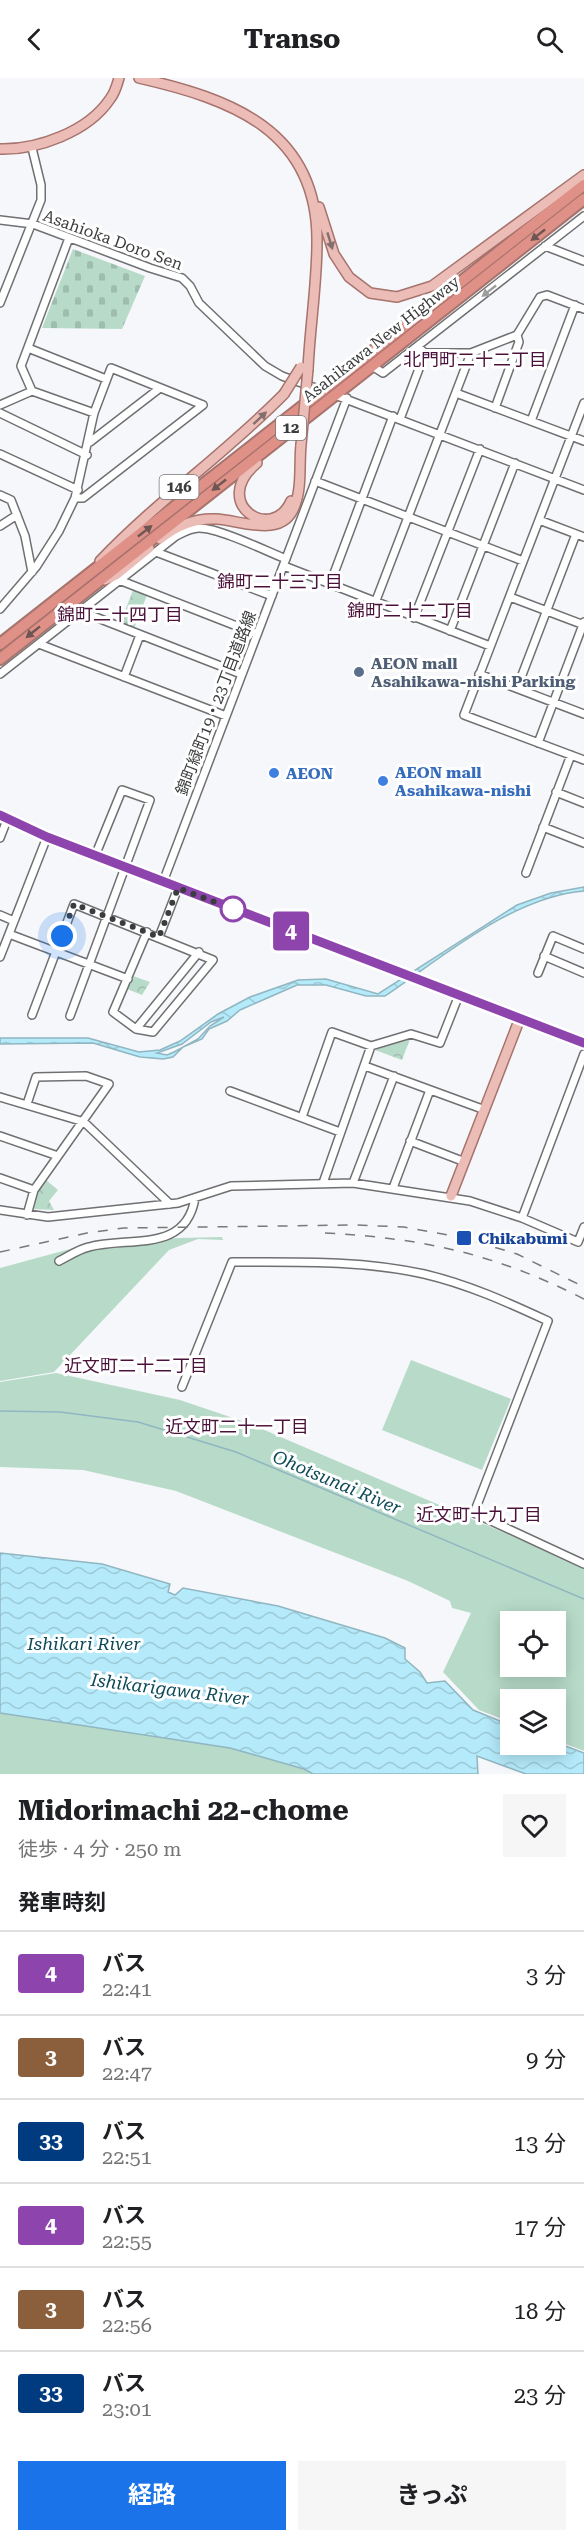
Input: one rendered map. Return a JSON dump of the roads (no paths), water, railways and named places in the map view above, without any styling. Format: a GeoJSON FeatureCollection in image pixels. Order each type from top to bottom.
{"type":"FeatureCollection","features":[{"type":"Feature","properties":{"kind":"highway","name":"Asahikawa New Highway"},"geometry":{"type":"LineString","coordinates":[[0,644],[329,393],[584,185]]}},
{"type":"Feature","properties":{"kind":"highway","name":"Asahikawa New Highway"},"geometry":{"type":"LineString","coordinates":[[0,659],[319,407],[329,393],[372,366],[584,199]]}},
{"type":"Feature","properties":{"kind":"main road"},"geometry":{"type":"LineString","coordinates":[[0,149],[32,147],[69,132],[102,109],[111,98],[119,78]]}},
{"type":"Feature","properties":{"kind":"main road","name":"146"},"geometry":{"type":"LineString","coordinates":[[139,78],[208,97],[252,116],[284,143],[309,186],[340,267],[357,285],[370,293],[397,297],[432,286],[584,175]]}},
{"type":"Feature","properties":{"kind":"main road","name":"146"},"geometry":{"type":"LineString","coordinates":[[92,586],[116,575],[165,535],[190,522],[215,519],[260,526],[282,521],[295,507],[305,368],[318,241],[316,212],[309,186]]}},
{"type":"Feature","properties":{"kind":"main road","name":"146"},"geometry":{"type":"LineString","coordinates":[[77,584],[132,527],[260,418],[305,368]]}},
{"type":"Feature","properties":{"kind":"main road","name":"146"},"geometry":{"type":"LineString","coordinates":[[298,478],[288,508],[280,515],[270,519],[254,518],[240,501],[238,491],[250,469],[319,407]]}},
{"type":"Feature","properties":{"kind":"main road"},"geometry":{"type":"LineString","coordinates":[[4,818],[95,856],[584,1043]]}},
{"type":"Feature","properties":{"kind":"main road"},"geometry":{"type":"LineString","coordinates":[[451,1196],[520,1018]]}},
{"type":"Feature","properties":{"kind":"street"},"geometry":{"type":"LineString","coordinates":[[0,220],[33,224],[41,200],[41,185],[32,147]]}},
{"type":"Feature","properties":{"kind":"street"},"geometry":{"type":"LineString","coordinates":[[372,366],[383,373],[584,216]]}},
{"type":"Feature","properties":{"kind":"street","name":"Asahioka Doro Sen"},"geometry":{"type":"LineString","coordinates":[[0,303],[33,224],[182,278],[190,286],[199,303],[265,366],[282,376],[329,393]]}},
{"type":"Feature","properties":{"kind":"street"},"geometry":{"type":"LineString","coordinates":[[32,391],[21,366],[69,238]]}},
{"type":"Feature","properties":{"kind":"street"},"geometry":{"type":"LineString","coordinates":[[545,246],[584,261]]}},
{"type":"Feature","properties":{"kind":"street"},"geometry":{"type":"LineString","coordinates":[[417,347],[425,353],[471,353],[517,335],[540,297],[547,295],[584,308]]}},
{"type":"Feature","properties":{"kind":"street"},"geometry":{"type":"LineString","coordinates":[[531,421],[575,305]]}},
{"type":"Feature","properties":{"kind":"street"},"geometry":{"type":"LineString","coordinates":[[495,408],[519,342],[517,335]]}},
{"type":"Feature","properties":{"kind":"street"},"geometry":{"type":"LineString","coordinates":[[28,348],[106,379]]}},
{"type":"Feature","properties":{"kind":"street"},"geometry":{"type":"LineString","coordinates":[[330,584],[362,499],[425,353]]}},
{"type":"Feature","properties":{"kind":"street"},"geometry":{"type":"LineString","coordinates":[[375,603],[471,353]]}},
{"type":"Feature","properties":{"kind":"street"},"geometry":{"type":"LineString","coordinates":[[0,609],[32,572],[59,531],[75,498],[90,442],[94,413],[111,368],[203,405],[83,498],[75,498]]}},
{"type":"Feature","properties":{"kind":"street"},"geometry":{"type":"LineString","coordinates":[[90,442],[160,388]]}},
{"type":"Feature","properties":{"kind":"street"},"geometry":{"type":"LineString","coordinates":[[0,405],[32,391],[94,413]]}},
{"type":"Feature","properties":{"kind":"street"},"geometry":{"type":"LineString","coordinates":[[329,393],[584,490]]}},
{"type":"Feature","properties":{"kind":"street"},"geometry":{"type":"LineString","coordinates":[[456,393],[584,441]]}},
{"type":"Feature","properties":{"kind":"street","name":"錦町緑町19・23丁目道路線"},"geometry":{"type":"LineString","coordinates":[[163,882],[346,398]]}},
{"type":"Feature","properties":{"kind":"street"},"geometry":{"type":"LineString","coordinates":[[584,403],[464,715],[584,760]]}},
{"type":"Feature","properties":{"kind":"street"},"geometry":{"type":"LineString","coordinates":[[0,413],[87,455]]}},
{"type":"Feature","properties":{"kind":"street"},"geometry":{"type":"LineString","coordinates":[[414,618],[480,449]]}},
{"type":"Feature","properties":{"kind":"street"},"geometry":{"type":"LineString","coordinates":[[0,454],[78,490]]}},
{"type":"Feature","properties":{"kind":"street"},"geometry":{"type":"LineString","coordinates":[[450,631],[515,463]]}},
{"type":"Feature","properties":{"kind":"street"},"geometry":{"type":"LineString","coordinates":[[315,481],[524,561]]}},
{"type":"Feature","properties":{"kind":"street"},"geometry":{"type":"LineString","coordinates":[[0,495],[11,500],[25,536],[32,572]]}},
{"type":"Feature","properties":{"kind":"street"},"geometry":{"type":"LineString","coordinates":[[0,526],[17,515]]}},
{"type":"Feature","properties":{"kind":"street"},"geometry":{"type":"LineString","coordinates":[[517,688],[546,610],[580,535],[539,520]]}},
{"type":"Feature","properties":{"kind":"street"},"geometry":{"type":"LineString","coordinates":[[0,674],[176,536],[200,528],[285,562],[375,603],[490,646]]}},
{"type":"Feature","properties":{"kind":"street"},"geometry":{"type":"LineString","coordinates":[[156,552],[272,596]]}},
{"type":"Feature","properties":{"kind":"street"},"geometry":{"type":"LineString","coordinates":[[119,580],[257,634]]}},
{"type":"Feature","properties":{"kind":"street"},"geometry":{"type":"LineString","coordinates":[[510,597],[584,624],[538,743]]}},
{"type":"Feature","properties":{"kind":"street"},"geometry":{"type":"LineString","coordinates":[[80,611],[241,674]]}},
{"type":"Feature","properties":{"kind":"street"},"geometry":{"type":"LineString","coordinates":[[124,677],[140,635]]}},
{"type":"Feature","properties":{"kind":"street"},"geometry":{"type":"LineString","coordinates":[[39,644],[226,716]]}},
{"type":"Feature","properties":{"kind":"street"},"geometry":{"type":"LineString","coordinates":[[479,674],[584,714]]}},
{"type":"Feature","properties":{"kind":"street"},"geometry":{"type":"LineString","coordinates":[[526,873],[571,755]]}},
{"type":"Feature","properties":{"kind":"street"},"geometry":{"type":"LineString","coordinates":[[70,1016],[150,800],[122,790],[95,856]]}},
{"type":"Feature","properties":{"kind":"street"},"geometry":{"type":"LineString","coordinates":[[556,792],[584,803]]}},
{"type":"Feature","properties":{"kind":"street"},"geometry":{"type":"LineString","coordinates":[[0,838],[4,818]]}},
{"type":"Feature","properties":{"kind":"street"},"geometry":{"type":"LineString","coordinates":[[543,827],[584,843]]}},
{"type":"Feature","properties":{"kind":"street"},"geometry":{"type":"LineString","coordinates":[[0,957],[47,837]]}},
{"type":"Feature","properties":{"kind":"street"},"geometry":{"type":"LineString","coordinates":[[159,937],[178,888]]}},
{"type":"Feature","properties":{"kind":"street"},"geometry":{"type":"LineString","coordinates":[[32,1015],[74,904],[147,932],[159,937],[199,952],[213,960],[153,1032],[136,1029],[113,1012],[147,932]]}},
{"type":"Feature","properties":{"kind":"street"},"geometry":{"type":"LineString","coordinates":[[0,915],[14,921]]}},
{"type":"Feature","properties":{"kind":"street"},"geometry":{"type":"LineString","coordinates":[[9,934],[128,979]]}},
{"type":"Feature","properties":{"kind":"street"},"geometry":{"type":"LineString","coordinates":[[538,973],[553,936],[584,949]]}},
{"type":"Feature","properties":{"kind":"street"},"geometry":{"type":"LineString","coordinates":[[136,1029],[199,952]]}},
{"type":"Feature","properties":{"kind":"street"},"geometry":{"type":"LineString","coordinates":[[544,956],[584,973]]}},
{"type":"Feature","properties":{"kind":"street"},"geometry":{"type":"LineString","coordinates":[[302,1117],[332,1032],[371,1046],[411,1034],[440,1043],[459,996]]}},
{"type":"Feature","properties":{"kind":"street"},"geometry":{"type":"LineString","coordinates":[[323,1183],[371,1046]]}},
{"type":"Feature","properties":{"kind":"street"},"geometry":{"type":"LineString","coordinates":[[522,1218],[584,1054]]}},
{"type":"Feature","properties":{"kind":"street"},"geometry":{"type":"LineString","coordinates":[[365,1066],[485,1110]]}},
{"type":"Feature","properties":{"kind":"street"},"geometry":{"type":"LineString","coordinates":[[27,1104],[36,1077],[86,1076],[109,1084],[34,1190],[27,1215]]}},
{"type":"Feature","properties":{"kind":"street"},"geometry":{"type":"LineString","coordinates":[[353,1183],[393,1076]]}},
{"type":"Feature","properties":{"kind":"street"},"geometry":{"type":"LineString","coordinates":[[393,1188],[430,1090]]}},
{"type":"Feature","properties":{"kind":"street"},"geometry":{"type":"LineString","coordinates":[[230,1091],[340,1132]]}},
{"type":"Feature","properties":{"kind":"street"},"geometry":{"type":"LineString","coordinates":[[0,1097],[84,1122],[170,1204]]}},
{"type":"Feature","properties":{"kind":"street"},"geometry":{"type":"LineString","coordinates":[[0,1136],[58,1156]]}},
{"type":"Feature","properties":{"kind":"street"},"geometry":{"type":"LineString","coordinates":[[410,1141],[465,1162]]}},
{"type":"Feature","properties":{"kind":"street"},"geometry":{"type":"LineString","coordinates":[[0,1178],[34,1190]]}},
{"type":"Feature","properties":{"kind":"street"},"geometry":{"type":"LineString","coordinates":[[0,1210],[48,1218],[170,1204],[231,1186],[353,1183],[451,1196],[522,1218],[578,1242],[584,1227]]}},
{"type":"Feature","properties":{"kind":"street"},"geometry":{"type":"LineString","coordinates":[[59,1261],[88,1247],[161,1239],[176,1233],[193,1211],[195,1198]]}},
{"type":"Feature","properties":{"kind":"street"},"geometry":{"type":"LineString","coordinates":[[182,1387],[232,1262],[337,1262],[376,1266],[424,1274],[498,1298],[548,1321],[474,1513],[584,1564]]}},
{"type":"Feature","properties":{"kind":"water"},"geometry":{"type":"Polygon","coordinates":[[[584,887],[584,891],[531,904],[479,931],[385,996],[366,996],[326,985],[297,985],[240,1010],[227,1021],[209,1029],[202,1039],[184,1047],[198,1039],[210,1026],[224,1017],[211,1022],[182,1044],[157,1053],[167,1055],[183,1047],[173,1057],[163,1059],[140,1057],[93,1043],[0,1044],[0,1038],[88,1038],[139,1052],[160,1050],[180,1041],[218,1014],[250,997],[298,980],[326,979],[378,994],[517,905],[551,893],[584,887]]]}},
{"type":"Feature","properties":{"kind":"water","name":"Ishikari River"},"geometry":{"type":"Polygon","coordinates":[[[0,1553],[102,1564],[170,1584],[168,1592],[175,1595],[183,1588],[278,1606],[385,1638],[405,1648],[405,1659],[420,1672],[427,1683],[445,1681],[473,1710],[500,1721],[500,1755],[566,1755],[566,1746],[584,1753],[584,1774],[526,1774],[477,1756],[478,1774],[313,1774],[304,1769],[230,1748],[0,1713],[0,1553]]]}},
{"type":"Feature","properties":{"kind":"waterway","name":"Ohotsunai River"},"geometry":{"type":"LineString","coordinates":[[0,1411],[60,1412],[138,1422],[236,1452],[584,1599]]}},
{"type":"Feature","properties":{"kind":"railway"},"geometry":{"type":"LineString","coordinates":[[0,1252],[87,1233],[124,1228],[355,1225],[404,1227],[464,1238],[517,1254],[584,1287]]}},
{"type":"Feature","properties":{"kind":"railway"},"geometry":{"type":"LineString","coordinates":[[325,1233],[394,1239],[458,1251],[520,1270],[584,1299]]}},
{"type":"Feature","properties":{"kind":"place","name":"AEON mall Asahikawa-nishi Parking"},"geometry":{"type":"Point","coordinates":[359,672]}},
{"type":"Feature","properties":{"kind":"place","name":"AEON"},"geometry":{"type":"Point","coordinates":[274,773]}},
{"type":"Feature","properties":{"kind":"place","name":"AEON mall Asahikawa-nishi"},"geometry":{"type":"Point","coordinates":[383,781]}},
{"type":"Feature","properties":{"kind":"place","name":"Chikabumi"},"geometry":{"type":"Point","coordinates":[464,1238]}},
{"type":"Feature","properties":{"kind":"district","name":"北門町二十二丁目"},"geometry":{"type":"Point","coordinates":[475,359]}},
{"type":"Feature","properties":{"kind":"district","name":"錦町二十三丁目"},"geometry":{"type":"Point","coordinates":[280,581]}},
{"type":"Feature","properties":{"kind":"district","name":"錦町二十二丁目"},"geometry":{"type":"Point","coordinates":[410,610]}},
{"type":"Feature","properties":{"kind":"district","name":"錦町二十四丁目"},"geometry":{"type":"Point","coordinates":[120,614]}},
{"type":"Feature","properties":{"kind":"district","name":"近文町二十二丁目"},"geometry":{"type":"Point","coordinates":[136,1365]}},
{"type":"Feature","properties":{"kind":"district","name":"近文町二十一丁目"},"geometry":{"type":"Point","coordinates":[237,1426]}},
{"type":"Feature","properties":{"kind":"district","name":"近文町十九丁目"},"geometry":{"type":"Point","coordinates":[479,1514]}},
{"type":"Feature","properties":{"kind":"water label","name":"Ishikarigawa River"},"geometry":{"type":"Point","coordinates":[170,1689]}}]}
